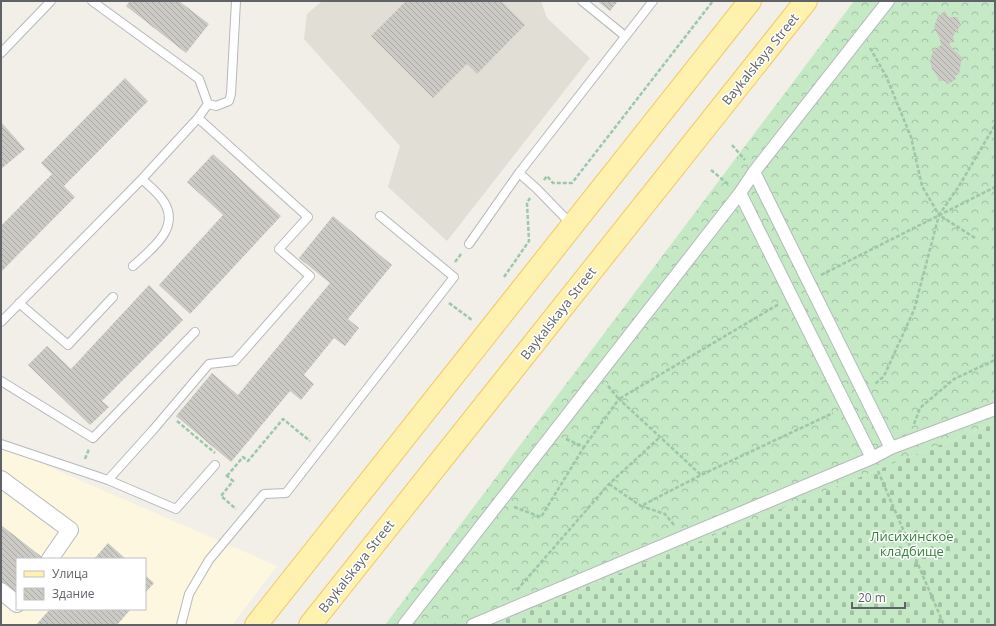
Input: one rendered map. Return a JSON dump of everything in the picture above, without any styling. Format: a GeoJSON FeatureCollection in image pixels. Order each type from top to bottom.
{"type":"FeatureCollection","features":[{"type":"Feature","properties":{"kind":"main road"},"geometry":{"type":"LineString","coordinates":[[256,625],[750,1]]}},
{"type":"Feature","properties":{"kind":"main road","name":"Baykalskaya Street"},"geometry":{"type":"LineString","coordinates":[[310,625],[806,1]]}},
{"type":"Feature","properties":{"kind":"street"},"geometry":{"type":"LineString","coordinates":[[404,625],[888,1]]}},
{"type":"Feature","properties":{"kind":"street"},"geometry":{"type":"LineString","coordinates":[[754,172],[891,448]]}},
{"type":"Feature","properties":{"kind":"street"},"geometry":{"type":"LineString","coordinates":[[740,193],[872,458]]}},
{"type":"Feature","properties":{"kind":"street"},"geometry":{"type":"LineString","coordinates":[[473,625],[872,458],[891,448],[995,410]]}},
{"type":"Feature","properties":{"kind":"street"},"geometry":{"type":"LineString","coordinates":[[1,479],[70,530],[51,558]]}},
{"type":"Feature","properties":{"kind":"street"},"geometry":{"type":"LineString","coordinates":[[1,591],[16,603]]}},
{"type":"Feature","properties":{"kind":"lane"},"geometry":{"type":"LineString","coordinates":[[1,53],[51,1]]}},
{"type":"Feature","properties":{"kind":"lane"},"geometry":{"type":"LineString","coordinates":[[92,1],[199,79],[208,104]]}},
{"type":"Feature","properties":{"kind":"lane"},"geometry":{"type":"LineString","coordinates":[[208,104],[216,106],[229,101],[232,94],[236,1]]}},
{"type":"Feature","properties":{"kind":"lane"},"geometry":{"type":"LineString","coordinates":[[582,1],[625,36]]}},
{"type":"Feature","properties":{"kind":"lane"},"geometry":{"type":"LineString","coordinates":[[469,244],[519,173],[653,1]]}},
{"type":"Feature","properties":{"kind":"lane"},"geometry":{"type":"LineString","coordinates":[[1,322],[142,179],[198,118],[208,104]]}},
{"type":"Feature","properties":{"kind":"lane"},"geometry":{"type":"LineString","coordinates":[[108,480],[168,413],[209,364],[235,361],[310,276],[279,249],[308,217],[198,118]]}},
{"type":"Feature","properties":{"kind":"lane"},"geometry":{"type":"LineString","coordinates":[[519,173],[537,189],[572,226]]}},
{"type":"Feature","properties":{"kind":"lane"},"geometry":{"type":"LineString","coordinates":[[133,266],[160,240],[166,231],[169,221],[168,211],[164,201],[142,179]]}},
{"type":"Feature","properties":{"kind":"lane"},"geometry":{"type":"LineString","coordinates":[[182,625],[189,594],[209,560],[264,494],[286,493],[454,277],[380,216]]}},
{"type":"Feature","properties":{"kind":"lane"},"geometry":{"type":"LineString","coordinates":[[19,303],[68,345],[114,297]]}},
{"type":"Feature","properties":{"kind":"lane"},"geometry":{"type":"LineString","coordinates":[[1,381],[93,438],[195,332]]}},
{"type":"Feature","properties":{"kind":"lane"},"geometry":{"type":"LineString","coordinates":[[1,444],[108,480],[176,509],[215,465]]}},
{"type":"Feature","properties":{"kind":"path"},"geometry":{"type":"LineString","coordinates":[[504,278],[529,241],[527,203],[537,189],[547,176],[553,183],[572,183],[713,1]]}},
{"type":"Feature","properties":{"kind":"path"},"geometry":{"type":"LineString","coordinates":[[862,34],[886,76],[911,137],[922,186],[939,215],[974,238]]}},
{"type":"Feature","properties":{"kind":"path"},"geometry":{"type":"LineString","coordinates":[[864,393],[884,376],[914,310],[939,215],[959,186],[995,125]]}},
{"type":"Feature","properties":{"kind":"path"},"geometry":{"type":"LineString","coordinates":[[732,145],[754,172]]}},
{"type":"Feature","properties":{"kind":"path"},"geometry":{"type":"LineString","coordinates":[[711,170],[740,193]]}},
{"type":"Feature","properties":{"kind":"path"},"geometry":{"type":"LineString","coordinates":[[808,282],[995,186]]}},
{"type":"Feature","properties":{"kind":"path"},"geometry":{"type":"LineString","coordinates":[[447,272],[469,244]]}},
{"type":"Feature","properties":{"kind":"path"},"geometry":{"type":"LineString","coordinates":[[439,296],[474,321]]}},
{"type":"Feature","properties":{"kind":"path"},"geometry":{"type":"LineString","coordinates":[[500,502],[541,517],[584,447],[619,399],[792,297]]}},
{"type":"Feature","properties":{"kind":"path"},"geometry":{"type":"LineString","coordinates":[[908,442],[920,408],[954,379],[995,360]]}},
{"type":"Feature","properties":{"kind":"path"},"geometry":{"type":"LineString","coordinates":[[598,376],[619,399],[701,475]]}},
{"type":"Feature","properties":{"kind":"path"},"geometry":{"type":"LineString","coordinates":[[642,506],[701,475],[846,407]]}},
{"type":"Feature","properties":{"kind":"path"},"geometry":{"type":"LineString","coordinates":[[168,413],[216,453]]}},
{"type":"Feature","properties":{"kind":"path"},"geometry":{"type":"LineString","coordinates":[[227,476],[243,457],[248,461],[283,419],[319,450]]}},
{"type":"Feature","properties":{"kind":"path"},"geometry":{"type":"LineString","coordinates":[[553,433],[584,447]]}},
{"type":"Feature","properties":{"kind":"path"},"geometry":{"type":"LineString","coordinates":[[515,592],[610,484],[660,437]]}},
{"type":"Feature","properties":{"kind":"path"},"geometry":{"type":"LineString","coordinates":[[81,471],[93,438]]}},
{"type":"Feature","properties":{"kind":"path"},"geometry":{"type":"LineString","coordinates":[[872,458],[944,625]]}},
{"type":"Feature","properties":{"kind":"path"},"geometry":{"type":"LineString","coordinates":[[228,463],[234,468]]}},
{"type":"Feature","properties":{"kind":"path"},"geometry":{"type":"LineString","coordinates":[[215,465],[233,481],[221,496],[245,517]]}},
{"type":"Feature","properties":{"kind":"path"},"geometry":{"type":"LineString","coordinates":[[610,484],[642,506],[665,514],[684,537]]}},
{"type":"Feature","properties":{"kind":"shaded area"},"geometry":{"type":"Polygon","coordinates":[[[322,1],[541,1],[547,18],[590,58],[447,241],[388,187],[400,146],[304,39],[307,14],[322,1]]]}},
{"type":"Feature","properties":{"kind":"shaded area"},"geometry":{"type":"Polygon","coordinates":[[[1,446],[277,566],[232,625],[1,625],[1,446]]]}},
{"type":"Feature","properties":{"kind":"green space"},"geometry":{"type":"Polygon","coordinates":[[[854,1],[995,1],[995,423],[491,625],[385,625],[854,1]]]}},
{"type":"Feature","properties":{"kind":"green space","name":"Лисихинское кладбище"},"geometry":{"type":"Polygon","coordinates":[[[995,423],[995,625],[491,625],[995,423]]]}},
{"type":"Feature","properties":{"kind":"building"},"geometry":{"type":"Polygon","coordinates":[[[130,1],[179,1],[209,24],[186,53],[126,6],[130,1]]]}},
{"type":"Feature","properties":{"kind":"building"},"geometry":{"type":"Polygon","coordinates":[[[406,1],[410,1],[412,3],[414,1],[501,1],[525,25],[477,74],[467,64],[433,98],[371,36],[406,1]]]}},
{"type":"Feature","properties":{"kind":"building"},"geometry":{"type":"Polygon","coordinates":[[[597,1],[618,1],[610,11],[597,1]]]}},
{"type":"Feature","properties":{"kind":"building"},"geometry":{"type":"Polygon","coordinates":[[[945,11],[948,17],[957,17],[961,25],[953,36],[954,42],[949,43],[952,48],[962,57],[959,74],[955,76],[956,79],[948,84],[945,81],[939,81],[932,69],[930,61],[933,51],[941,45],[940,39],[934,27],[938,16],[945,11]]]}},
{"type":"Feature","properties":{"kind":"building"},"geometry":{"type":"Polygon","coordinates":[[[125,78],[148,101],[64,186],[75,197],[1,272],[1,226],[52,174],[41,163],[125,78]]]}},
{"type":"Feature","properties":{"kind":"building"},"geometry":{"type":"Polygon","coordinates":[[[1,122],[25,149],[1,169],[1,122]]]}},
{"type":"Feature","properties":{"kind":"building"},"geometry":{"type":"Polygon","coordinates":[[[213,154],[281,216],[190,314],[159,285],[223,215],[187,182],[213,154]]]}},
{"type":"Feature","properties":{"kind":"building"},"geometry":{"type":"Polygon","coordinates":[[[333,216],[392,265],[348,319],[359,328],[345,346],[334,338],[304,375],[314,384],[301,400],[290,391],[231,462],[176,416],[212,373],[238,395],[330,283],[299,258],[333,216]]]}},
{"type":"Feature","properties":{"kind":"building"},"geometry":{"type":"Polygon","coordinates":[[[149,285],[183,320],[102,401],[109,407],[90,425],[28,365],[47,346],[71,369],[149,285]]]}},
{"type":"Feature","properties":{"kind":"building"},"geometry":{"type":"Polygon","coordinates":[[[1,525],[42,557],[16,558],[15,593],[1,582],[1,525]]]}},
{"type":"Feature","properties":{"kind":"building"},"geometry":{"type":"Polygon","coordinates":[[[108,543],[125,558],[95,558],[108,543]]]}},
{"type":"Feature","properties":{"kind":"building"},"geometry":{"type":"Polygon","coordinates":[[[146,576],[154,583],[146,592],[146,576]]]}},
{"type":"Feature","properties":{"kind":"building"},"geometry":{"type":"Polygon","coordinates":[[[49,610],[130,610],[117,625],[36,625],[49,610]]]}}]}
